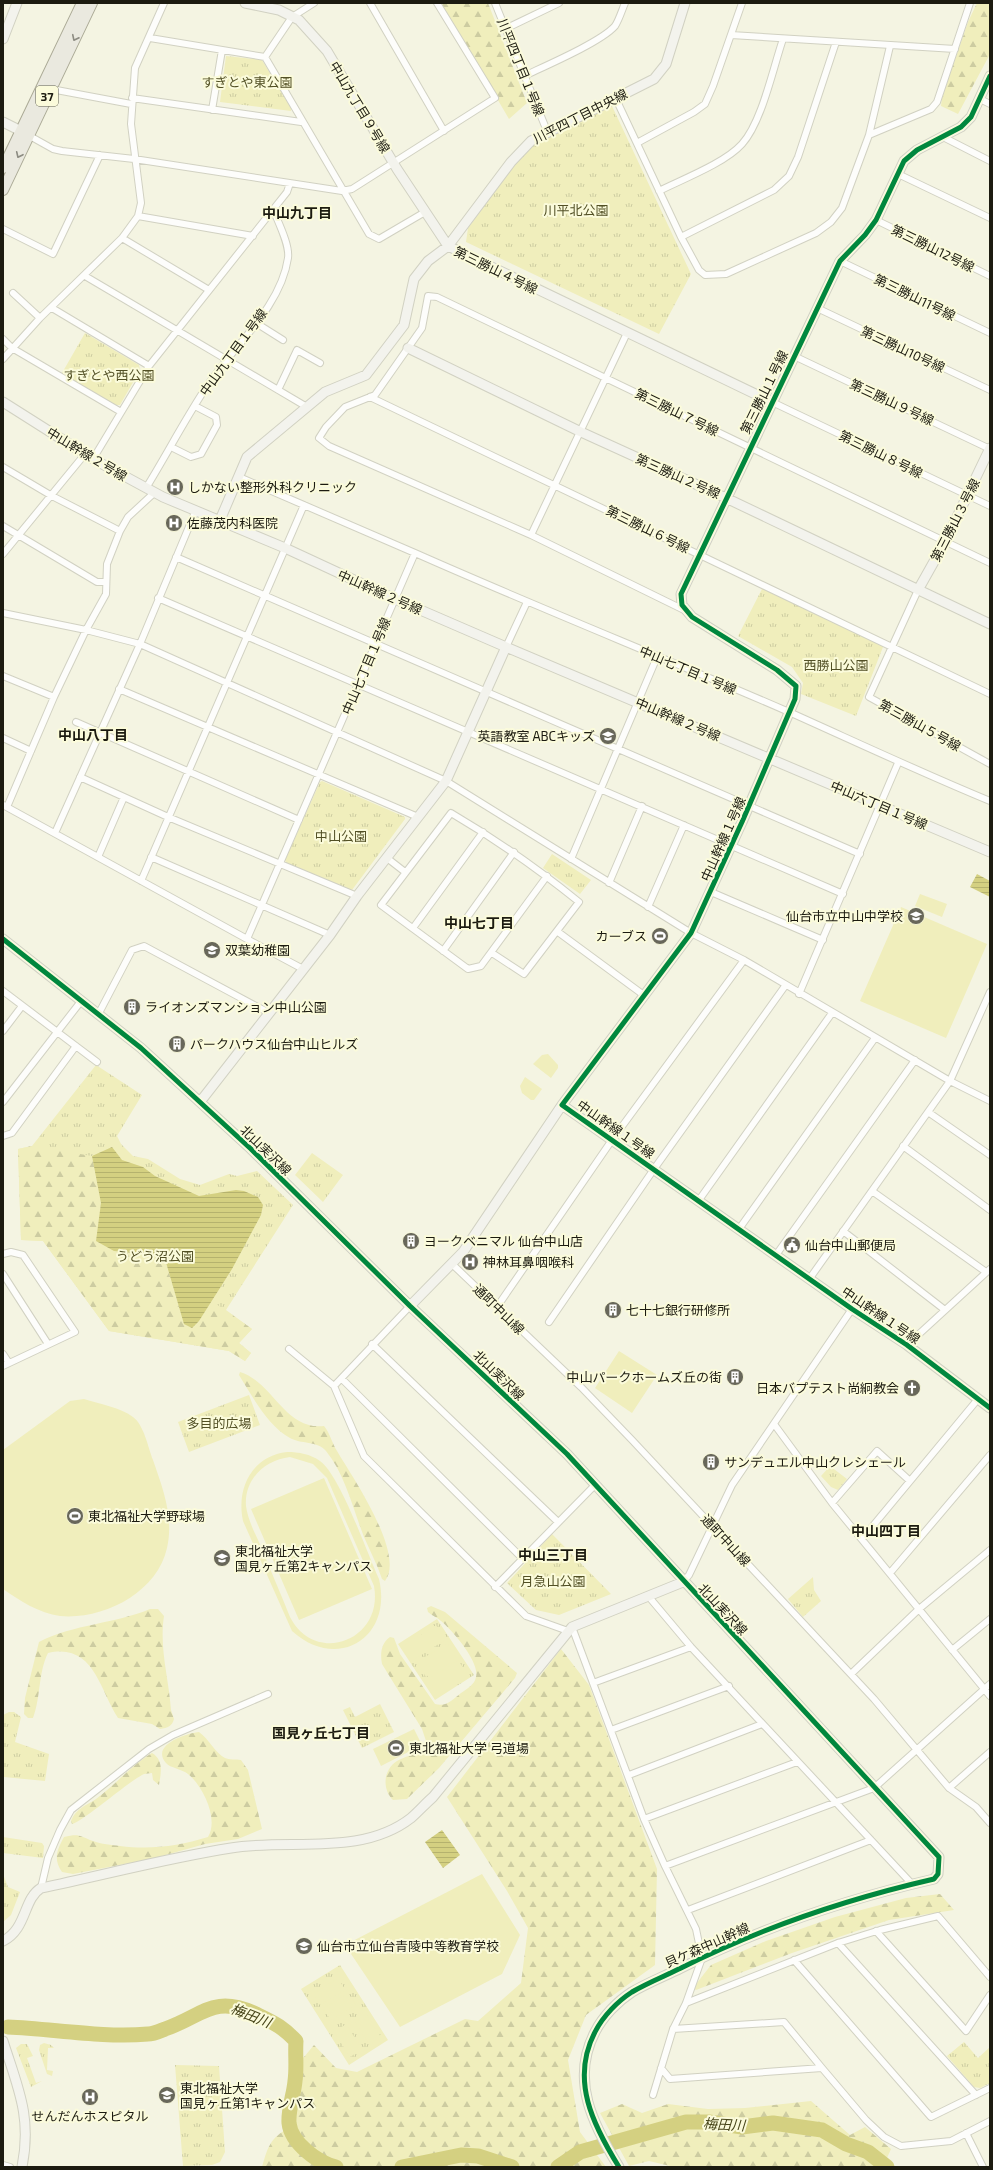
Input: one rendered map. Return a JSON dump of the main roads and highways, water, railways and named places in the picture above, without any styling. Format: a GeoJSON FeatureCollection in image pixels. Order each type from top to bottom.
{"type":"FeatureCollection","features":[{"type":"Feature","properties":{"kind":"main road","name":"37"},"geometry":{"type":"LineString","coordinates":[[3,190],[25,133],[82,3]]}},
{"type":"Feature","properties":{"kind":"main road","name":"37"},"geometry":{"type":"LineString","coordinates":[[3,168],[50,89],[92,3]]}},
{"type":"Feature","properties":{"kind":"waterway","name":"梅田川"},"geometry":{"type":"LineString","coordinates":[[8,2027],[96,2034],[131,2035],[157,2032],[178,2024],[199,2013],[218,2007],[229,2006],[241,2008],[256,2014],[282,2028],[296,2041],[296,2076],[289,2118],[291,2130],[295,2138],[306,2151],[321,2161],[336,2167]]}},
{"type":"Feature","properties":{"kind":"waterway","name":"梅田川"},"geometry":{"type":"LineString","coordinates":[[558,2167],[580,2152],[686,2122],[709,2122],[742,2127],[773,2123],[822,2130],[846,2144],[868,2152],[887,2167]]}},
{"type":"Feature","properties":{"kind":"waterway","name":"梅田川"},"geometry":{"type":"LineString","coordinates":[[402,2167],[461,2155],[478,2156],[512,2167]]}},
{"type":"Feature","properties":{"kind":"place","name":"しかない整形外科クリニック"},"geometry":{"type":"Point","coordinates":[175,487]}},
{"type":"Feature","properties":{"kind":"place","name":"佐藤茂内科医院"},"geometry":{"type":"Point","coordinates":[174,523]}},
{"type":"Feature","properties":{"kind":"place","name":"英語教室 ABCキッズ"},"geometry":{"type":"Point","coordinates":[608,736]}},
{"type":"Feature","properties":{"kind":"place","name":"仙台市立中山中学校"},"geometry":{"type":"Point","coordinates":[916,916]}},
{"type":"Feature","properties":{"kind":"place","name":"カーブス"},"geometry":{"type":"Point","coordinates":[660,936]}},
{"type":"Feature","properties":{"kind":"place","name":"双葉幼稚園"},"geometry":{"type":"Point","coordinates":[212,950]}},
{"type":"Feature","properties":{"kind":"place","name":"ライオンズマンション中山公園"},"geometry":{"type":"Point","coordinates":[132,1007]}},
{"type":"Feature","properties":{"kind":"place","name":"パークハウス仙台中山ヒルズ"},"geometry":{"type":"Point","coordinates":[177,1044]}},
{"type":"Feature","properties":{"kind":"place","name":"ヨークベニマル 仙台中山店"},"geometry":{"type":"Point","coordinates":[411,1241]}},
{"type":"Feature","properties":{"kind":"place","name":"仙台中山郵便局"},"geometry":{"type":"Point","coordinates":[792,1245]}},
{"type":"Feature","properties":{"kind":"place","name":"神林耳鼻咽喉科"},"geometry":{"type":"Point","coordinates":[470,1262]}},
{"type":"Feature","properties":{"kind":"place","name":"七十七銀行研修所"},"geometry":{"type":"Point","coordinates":[613,1310]}},
{"type":"Feature","properties":{"kind":"place","name":"中山パークホームズ丘の街"},"geometry":{"type":"Point","coordinates":[735,1377]}},
{"type":"Feature","properties":{"kind":"place","name":"日本バプテスト尚絅教会"},"geometry":{"type":"Point","coordinates":[912,1388]}},
{"type":"Feature","properties":{"kind":"place","name":"サンデュエル中山クレシェール"},"geometry":{"type":"Point","coordinates":[711,1462]}},
{"type":"Feature","properties":{"kind":"place","name":"東北福祉大学野球場"},"geometry":{"type":"Point","coordinates":[75,1516]}},
{"type":"Feature","properties":{"kind":"place","name":"東北福祉大学 国見ヶ丘第2キャンパス"},"geometry":{"type":"Point","coordinates":[222,1558]}},
{"type":"Feature","properties":{"kind":"place","name":"東北福祉大学 弓道場"},"geometry":{"type":"Point","coordinates":[396,1748]}},
{"type":"Feature","properties":{"kind":"place","name":"仙台市立仙台青陵中等教育学校"},"geometry":{"type":"Point","coordinates":[304,1946]}},
{"type":"Feature","properties":{"kind":"place","name":"東北福祉大学 国見ヶ丘第1キャンパス"},"geometry":{"type":"Point","coordinates":[167,2095]}},
{"type":"Feature","properties":{"kind":"place","name":"せんだんホスピタル"},"geometry":{"type":"Point","coordinates":[90,2097]}},
{"type":"Feature","properties":{"kind":"district","name":"中山九丁目"},"geometry":{"type":"Point","coordinates":[297,212]}},
{"type":"Feature","properties":{"kind":"district","name":"中山八丁目"},"geometry":{"type":"Point","coordinates":[93,734]}},
{"type":"Feature","properties":{"kind":"district","name":"中山七丁目"},"geometry":{"type":"Point","coordinates":[479,922]}},
{"type":"Feature","properties":{"kind":"district","name":"中山四丁目"},"geometry":{"type":"Point","coordinates":[886,1530]}},
{"type":"Feature","properties":{"kind":"district","name":"中山三丁目"},"geometry":{"type":"Point","coordinates":[553,1554]}},
{"type":"Feature","properties":{"kind":"district","name":"国見ヶ丘七丁目"},"geometry":{"type":"Point","coordinates":[321,1732]}},
{"type":"Feature","properties":{"kind":"park label","name":"すぎとや東公園"},"geometry":{"type":"Point","coordinates":[247,82]}},
{"type":"Feature","properties":{"kind":"park label","name":"川平北公園"},"geometry":{"type":"Point","coordinates":[576,210]}},
{"type":"Feature","properties":{"kind":"park label","name":"すぎとや西公園"},"geometry":{"type":"Point","coordinates":[109,375]}},
{"type":"Feature","properties":{"kind":"park label","name":"西勝山公園"},"geometry":{"type":"Point","coordinates":[836,665]}},
{"type":"Feature","properties":{"kind":"park label","name":"中山公園"},"geometry":{"type":"Point","coordinates":[341,836]}},
{"type":"Feature","properties":{"kind":"park label","name":"うどう沼公園"},"geometry":{"type":"Point","coordinates":[155,1256]}},
{"type":"Feature","properties":{"kind":"park label","name":"多目的広場"},"geometry":{"type":"Point","coordinates":[219,1423]}},
{"type":"Feature","properties":{"kind":"park label","name":"月急山公園"},"geometry":{"type":"Point","coordinates":[553,1581]}}]}
